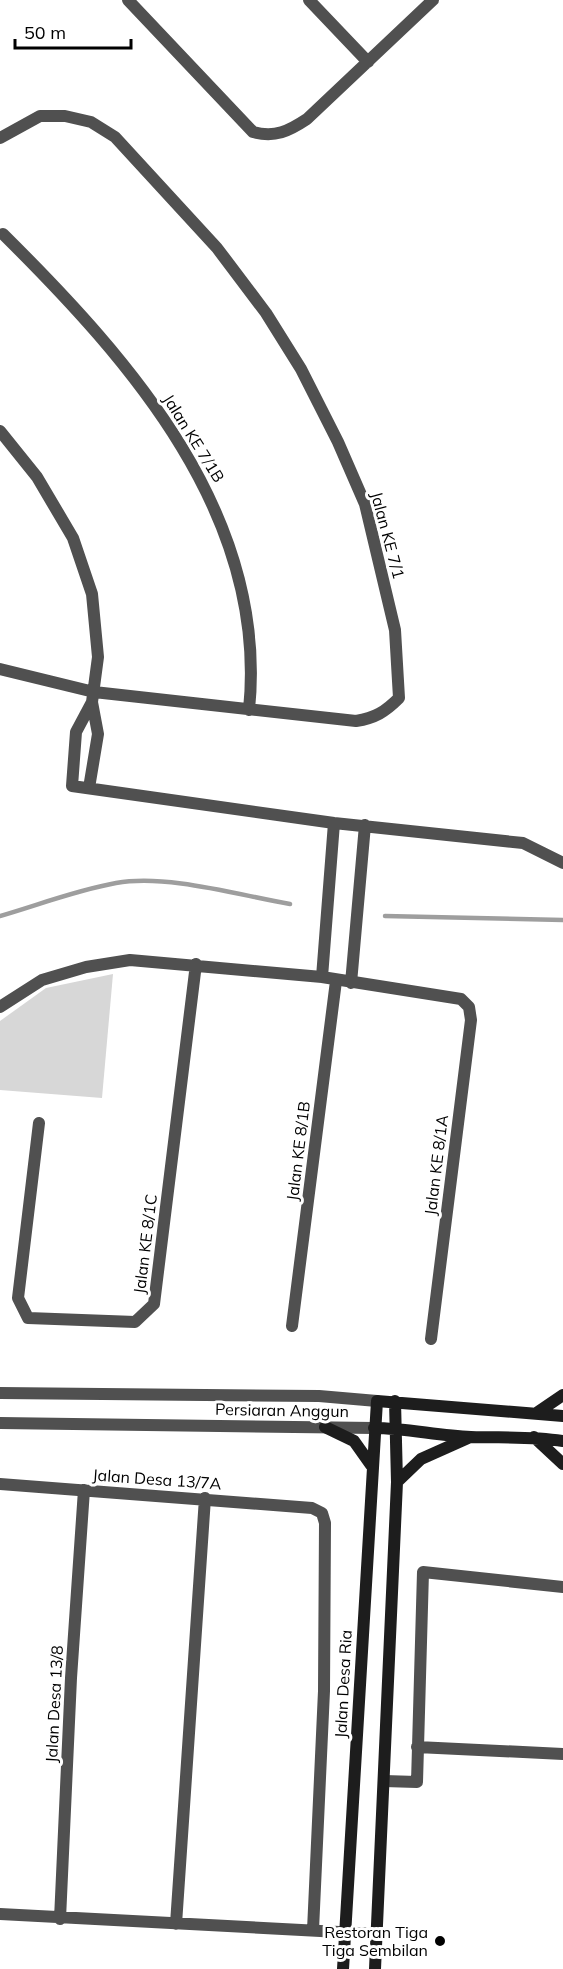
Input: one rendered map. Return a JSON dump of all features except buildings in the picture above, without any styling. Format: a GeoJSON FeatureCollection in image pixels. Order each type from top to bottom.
{"type":"FeatureCollection","features":[{"type":"Feature","properties":{"kind":"main road"},"geometry":{"type":"LineString","coordinates":[[538,1412],[563,1395]]}},
{"type":"Feature","properties":{"kind":"main road","name":"Persiaran Anggun"},"geometry":{"type":"LineString","coordinates":[[377,1401],[538,1412],[563,1416]]}},
{"type":"Feature","properties":{"kind":"main road","name":"Jalan Desa Ria"},"geometry":{"type":"LineString","coordinates":[[342,1969],[377,1401]]}},
{"type":"Feature","properties":{"kind":"main road"},"geometry":{"type":"LineString","coordinates":[[375,1969],[397,1482],[395,1401]]}},
{"type":"Feature","properties":{"kind":"main road"},"geometry":{"type":"LineString","coordinates":[[325,1427],[360,1446],[372,1466]]}},
{"type":"Feature","properties":{"kind":"main road","name":"Persiaran Anggun"},"geometry":{"type":"LineString","coordinates":[[374,1428],[396,1428],[469,1437],[534,1437],[563,1441]]}},
{"type":"Feature","properties":{"kind":"main road"},"geometry":{"type":"LineString","coordinates":[[397,1482],[421,1459],[469,1437]]}},
{"type":"Feature","properties":{"kind":"main road"},"geometry":{"type":"LineString","coordinates":[[534,1437],[563,1464]]}},
{"type":"Feature","properties":{"kind":"street"},"geometry":{"type":"LineString","coordinates":[[129,0],[253,132],[264,135],[284,133],[307,119],[433,0]]}},
{"type":"Feature","properties":{"kind":"street"},"geometry":{"type":"LineString","coordinates":[[309,0],[368,62]]}},
{"type":"Feature","properties":{"kind":"street","name":"Jalan KE 7/1"},"geometry":{"type":"LineString","coordinates":[[0,138],[40,116],[65,116],[91,122],[115,137],[217,248],[266,313],[301,369],[339,442],[365,504],[393,619],[399,698],[386,712],[373,718],[356,721],[93,697],[0,669]]}},
{"type":"Feature","properties":{"kind":"street","name":"Jalan KE 7/1B"},"geometry":{"type":"LineString","coordinates":[[3,234],[50,281],[134,376],[178,439],[213,502],[235,568],[250,632],[249,710]]}},
{"type":"Feature","properties":{"kind":"street"},"geometry":{"type":"LineString","coordinates":[[0,431],[37,477],[73,538],[92,594],[98,657],[93,697],[98,734],[89,788]]}},
{"type":"Feature","properties":{"kind":"street"},"geometry":{"type":"LineString","coordinates":[[93,697],[76,732],[72,786],[334,823],[522,843],[563,863]]}},
{"type":"Feature","properties":{"kind":"street"},"geometry":{"type":"LineString","coordinates":[[322,977],[331,888],[334,823]]}},
{"type":"Feature","properties":{"kind":"street"},"geometry":{"type":"LineString","coordinates":[[0,1007],[42,980],[86,967],[130,960],[196,964],[322,977],[351,983],[365,825]]}},
{"type":"Feature","properties":{"kind":"street","name":"Jalan KE 8/1C"},"geometry":{"type":"LineString","coordinates":[[39,1123],[18,1298],[28,1318],[135,1322],[154,1304],[196,964]]}},
{"type":"Feature","properties":{"kind":"street","name":"Jalan KE 8/1B"},"geometry":{"type":"LineString","coordinates":[[292,1326],[336,981]]}},
{"type":"Feature","properties":{"kind":"street","name":"Jalan KE 8/1A"},"geometry":{"type":"LineString","coordinates":[[351,983],[460,999],[469,1007],[471,1020],[431,1340]]}},
{"type":"Feature","properties":{"kind":"street","name":"Persiaran Anggun"},"geometry":{"type":"LineString","coordinates":[[0,1392],[319,1396],[377,1401]]}},
{"type":"Feature","properties":{"kind":"street","name":"Persiaran Anggun"},"geometry":{"type":"LineString","coordinates":[[0,1423],[374,1428]]}},
{"type":"Feature","properties":{"kind":"street","name":"Jalan Desa 13/7A"},"geometry":{"type":"LineString","coordinates":[[0,1484],[206,1498],[312,1508],[322,1513],[326,1522],[324,1691],[313,1930]]}},
{"type":"Feature","properties":{"kind":"street","name":"Jalan Desa 13/8"},"geometry":{"type":"LineString","coordinates":[[60,1919],[71,1678],[84,1490]]}},
{"type":"Feature","properties":{"kind":"street"},"geometry":{"type":"LineString","coordinates":[[176,1924],[206,1498]]}},
{"type":"Feature","properties":{"kind":"street"},"geometry":{"type":"LineString","coordinates":[[384,1781],[417,1782],[423,1572],[563,1587]]}},
{"type":"Feature","properties":{"kind":"street"},"geometry":{"type":"LineString","coordinates":[[417,1747],[563,1754]]}},
{"type":"Feature","properties":{"kind":"street"},"geometry":{"type":"LineString","coordinates":[[0,1914],[60,1919],[377,1934]]}},
{"type":"Feature","properties":{"kind":"shaded area"},"geometry":{"type":"Polygon","coordinates":[[[113,974],[102,1098],[0,1090],[0,1021],[46,988],[113,974]]]}},
{"type":"Feature","properties":{"kind":"waterway"},"geometry":{"type":"LineString","coordinates":[[0,916],[87,890],[136,881],[180,883],[290,904]]}},
{"type":"Feature","properties":{"kind":"waterway"},"geometry":{"type":"LineString","coordinates":[[385,916],[563,920]]}},
{"type":"Feature","properties":{"kind":"place","name":"Restoran Tiga Tiga Sembilan"},"geometry":{"type":"Point","coordinates":[440,1941]}}]}
